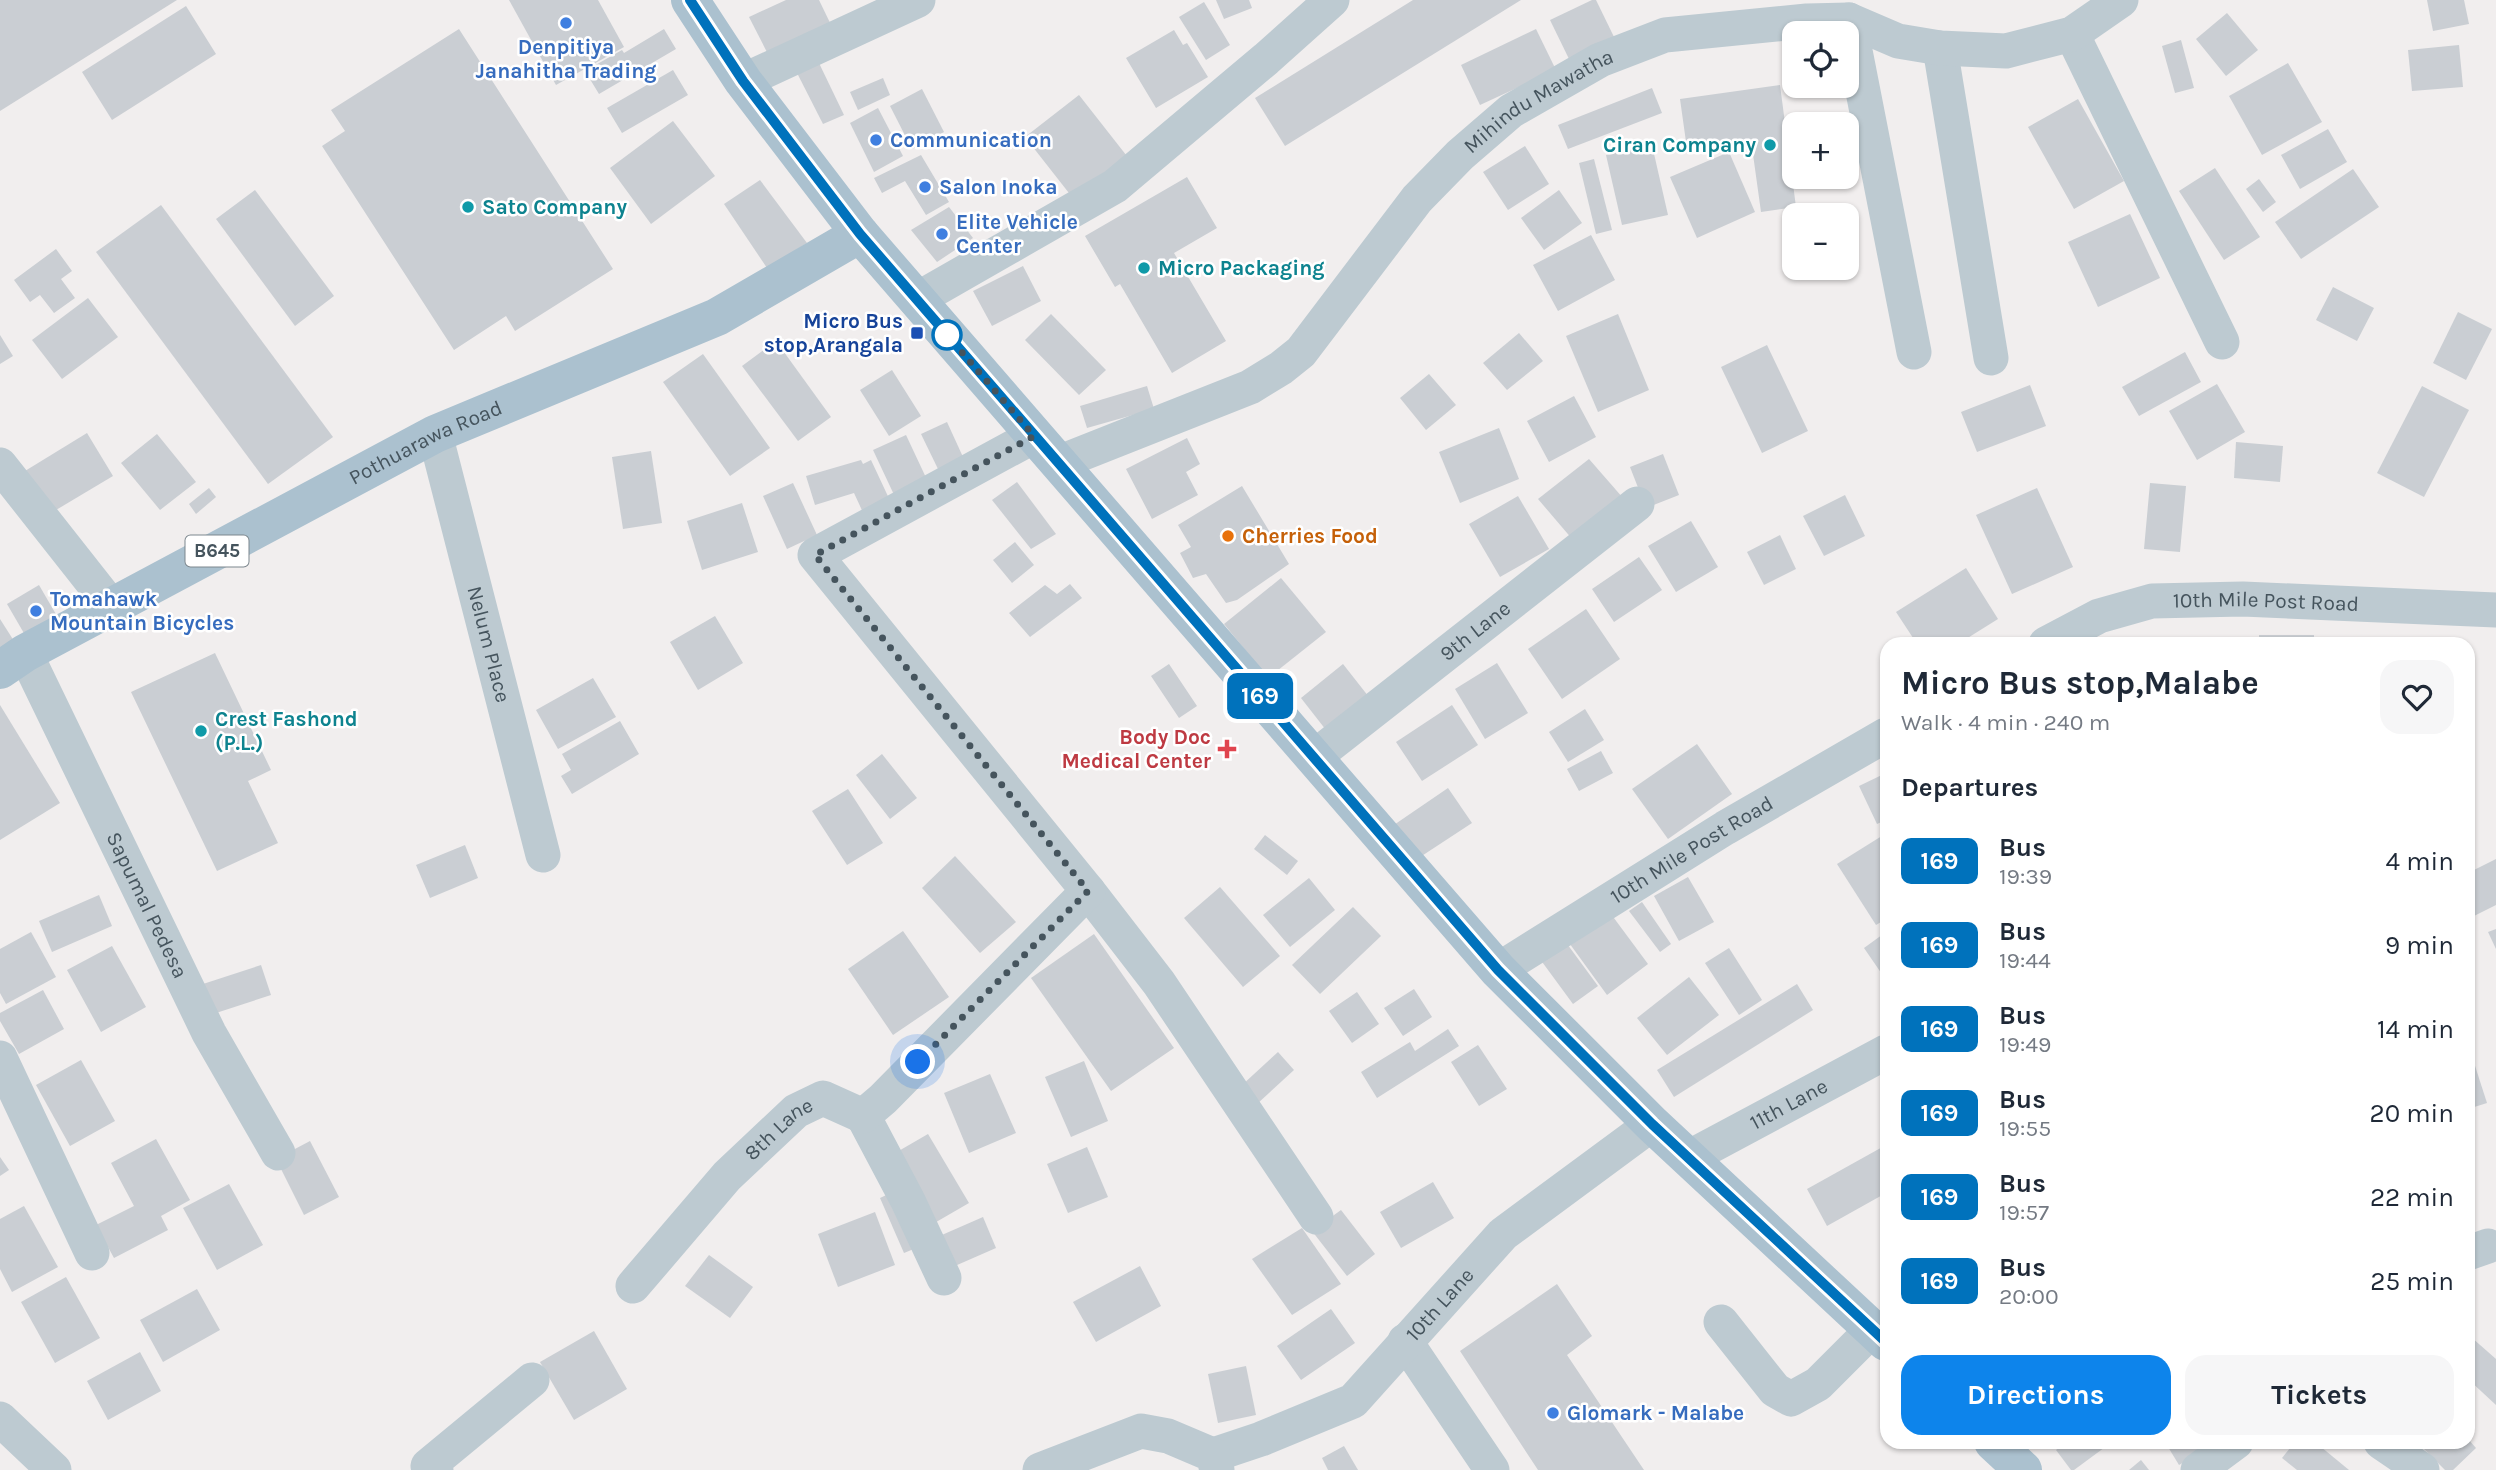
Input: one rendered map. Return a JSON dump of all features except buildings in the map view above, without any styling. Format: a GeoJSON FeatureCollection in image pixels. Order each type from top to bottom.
{"type":"FeatureCollection","features":[{"type":"Feature","properties":{"kind":"main road"},"geometry":{"type":"LineString","coordinates":[[690,0],[743,81],[860,234],[1498,970],[1652,1124],[1880,1336]]}},
{"type":"Feature","properties":{"kind":"main road","name":"Pothuarawa Road"},"geometry":{"type":"LineString","coordinates":[[13,661],[435,434],[717,317],[860,234]]}},
{"type":"Feature","properties":{"kind":"main road"},"geometry":{"type":"LineString","coordinates":[[2000,1449],[2023,1470]]}},
{"type":"Feature","properties":{"kind":"street"},"geometry":{"type":"LineString","coordinates":[[743,81],[918,0]]}},
{"type":"Feature","properties":{"kind":"street"},"geometry":{"type":"LineString","coordinates":[[916,300],[1115,186],[1332,0]]}},
{"type":"Feature","properties":{"kind":"street","name":"Mihindu Mawatha"},"geometry":{"type":"LineString","coordinates":[[1046,449],[1250,387],[1281,368],[1301,352],[1417,199],[1460,155],[1511,111],[1600,60],[1665,35],[1807,21],[1849,20],[1898,41],[1940,48],[2006,51],[2072,34],[2121,0]]}},
{"type":"Feature","properties":{"kind":"street"},"geometry":{"type":"LineString","coordinates":[[1849,20],[1914,352]]}},
{"type":"Feature","properties":{"kind":"street"},"geometry":{"type":"LineString","coordinates":[[2072,34],[2222,342]]}},
{"type":"Feature","properties":{"kind":"street"},"geometry":{"type":"LineString","coordinates":[[1940,48],[1991,358]]}},
{"type":"Feature","properties":{"kind":"street","name":"Nelum Place"},"geometry":{"type":"LineString","coordinates":[[435,434],[543,855]]}},
{"type":"Feature","properties":{"kind":"street"},"geometry":{"type":"LineString","coordinates":[[1046,449],[815,555],[1088,891],[1159,984],[1316,1217]]}},
{"type":"Feature","properties":{"kind":"street"},"geometry":{"type":"LineString","coordinates":[[0,465],[112,607]]}},
{"type":"Feature","properties":{"kind":"street","name":"9th Lane"},"geometry":{"type":"LineString","coordinates":[[1313,758],[1637,504]]}},
{"type":"Feature","properties":{"kind":"street","name":"10th Mile Post Road"},"geometry":{"type":"LineString","coordinates":[[2059,637],[2099,616],[2152,601],[2243,599],[2496,610]]}},
{"type":"Feature","properties":{"kind":"street","name":"Sapumal Pedesa"},"geometry":{"type":"LineString","coordinates":[[13,661],[209,1032],[278,1153]]}},
{"type":"Feature","properties":{"kind":"street","name":"10th Mile Post Road"},"geometry":{"type":"LineString","coordinates":[[1498,970],[1725,828],[1880,738]]}},
{"type":"Feature","properties":{"kind":"street"},"geometry":{"type":"LineString","coordinates":[[944,1278],[908,1201],[863,1116],[883,1099],[1088,891]]}},
{"type":"Feature","properties":{"kind":"street","name":"11th Lane"},"geometry":{"type":"LineString","coordinates":[[1690,1157],[1880,1055]]}},
{"type":"Feature","properties":{"kind":"street"},"geometry":{"type":"LineString","coordinates":[[0,1058],[92,1253]]}},
{"type":"Feature","properties":{"kind":"street","name":"8th Lane"},"geometry":{"type":"LineString","coordinates":[[633,1286],[727,1176],[796,1111],[823,1098],[863,1116]]}},
{"type":"Feature","properties":{"kind":"street","name":"10th Lane"},"geometry":{"type":"LineString","coordinates":[[1215,1463],[1261,1439],[1353,1401],[1503,1234],[1652,1124]]}},
{"type":"Feature","properties":{"kind":"street"},"geometry":{"type":"LineString","coordinates":[[1721,1322],[1775,1390],[1791,1399],[1818,1384],[1880,1336]]}},
{"type":"Feature","properties":{"kind":"street"},"geometry":{"type":"LineString","coordinates":[[1405,1341],[1492,1470]]}},
{"type":"Feature","properties":{"kind":"street"},"geometry":{"type":"LineString","coordinates":[[436,1470],[428,1466],[532,1380]]}},
{"type":"Feature","properties":{"kind":"street"},"geometry":{"type":"LineString","coordinates":[[0,1419],[54,1470]]}},
{"type":"Feature","properties":{"kind":"street"},"geometry":{"type":"LineString","coordinates":[[1040,1470],[1142,1431],[1168,1436],[1215,1463]]}},
{"type":"Feature","properties":{"kind":"street"},"geometry":{"type":"LineString","coordinates":[[2198,1470],[2226,1449]]}},
{"type":"Feature","properties":{"kind":"street"},"geometry":{"type":"LineString","coordinates":[[2391,1449],[2422,1470]]}},
{"type":"Feature","properties":{"kind":"bus line","name":"169"},"geometry":{"type":"LineString","coordinates":[[690,0],[743,81],[860,234],[1498,970],[1652,1124],[1880,1336]]}},
{"type":"Feature","properties":{"kind":"place","name":"Denpitiya Janahitha Trading"},"geometry":{"type":"Point","coordinates":[566,23]}},
{"type":"Feature","properties":{"kind":"place","name":"Communication"},"geometry":{"type":"Point","coordinates":[876,140]}},
{"type":"Feature","properties":{"kind":"place","name":"Ciran Company"},"geometry":{"type":"Point","coordinates":[1770,145]}},
{"type":"Feature","properties":{"kind":"place","name":"Salon Inoka"},"geometry":{"type":"Point","coordinates":[925,187]}},
{"type":"Feature","properties":{"kind":"place","name":"Sato Company"},"geometry":{"type":"Point","coordinates":[468,207]}},
{"type":"Feature","properties":{"kind":"place","name":"Elite Vehicle Center"},"geometry":{"type":"Point","coordinates":[942,234]}},
{"type":"Feature","properties":{"kind":"place","name":"Micro Packaging"},"geometry":{"type":"Point","coordinates":[1144,268]}},
{"type":"Feature","properties":{"kind":"place","name":"Micro Bus stop,Arangala"},"geometry":{"type":"Point","coordinates":[917,333]}},
{"type":"Feature","properties":{"kind":"place","name":"Cherries Food"},"geometry":{"type":"Point","coordinates":[1228,536]}},
{"type":"Feature","properties":{"kind":"place","name":"Tomahawk Mountain Bicycles"},"geometry":{"type":"Point","coordinates":[36,611]}},
{"type":"Feature","properties":{"kind":"place","name":"Crest Fashond (P.L.)"},"geometry":{"type":"Point","coordinates":[201,731]}},
{"type":"Feature","properties":{"kind":"place","name":"Body Doc Medical Center"},"geometry":{"type":"Point","coordinates":[1227,749]}},
{"type":"Feature","properties":{"kind":"place","name":"Glomark - Malabe"},"geometry":{"type":"Point","coordinates":[1553,1413]}},
{"type":"Feature","properties":{"kind":"route"},"geometry":{"type":"LineString","coordinates":[[918,1062],[1088,891],[815,555],[1034,436],[947,335]]}}]}
